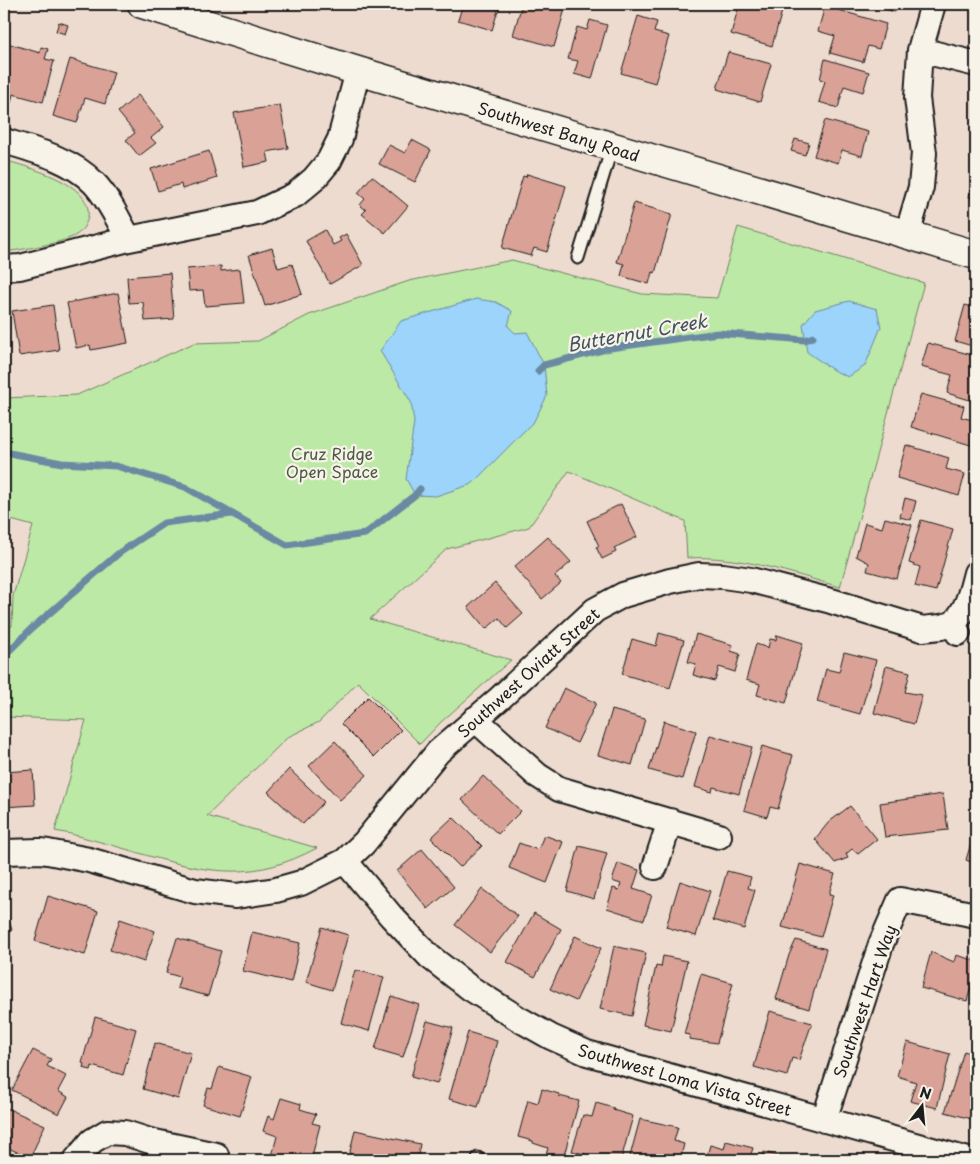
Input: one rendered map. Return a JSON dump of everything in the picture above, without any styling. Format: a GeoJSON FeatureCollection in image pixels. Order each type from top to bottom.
{"type":"FeatureCollection","features":[{"type":"Feature","properties":{"kind":"street","name":"Southwest Bany Road"},"geometry":{"type":"LineString","coordinates":[[142,4],[358,71],[976,255]]}},
{"type":"Feature","properties":{"kind":"street"},"geometry":{"type":"LineString","coordinates":[[907,235],[921,186],[924,154],[916,98],[920,50],[932,4]]}},
{"type":"Feature","properties":{"kind":"street"},"geometry":{"type":"LineString","coordinates":[[920,50],[976,64]]}},
{"type":"Feature","properties":{"kind":"street"},"geometry":{"type":"LineString","coordinates":[[4,268],[20,267],[129,239],[257,213],[295,195],[314,179],[329,161],[340,139],[358,71]]}},
{"type":"Feature","properties":{"kind":"street"},"geometry":{"type":"LineString","coordinates":[[4,140],[59,159],[93,182],[107,200],[129,239]]}},
{"type":"Feature","properties":{"kind":"street","name":"Southwest Oviatt Street"},"geometry":{"type":"LineString","coordinates":[[4,852],[40,851],[89,860],[195,891],[236,896],[276,890],[301,883],[345,861],[364,844],[438,752],[499,699],[595,610],[623,595],[670,580],[699,575],[723,576],[751,580],[922,628],[955,628],[968,604],[976,572]]}},
{"type":"Feature","properties":{"kind":"street"},"geometry":{"type":"LineString","coordinates":[[476,718],[537,775],[559,789],[719,836]]}},
{"type":"Feature","properties":{"kind":"street"},"geometry":{"type":"LineString","coordinates":[[655,867],[670,821]]}},
{"type":"Feature","properties":{"kind":"street","name":"Southwest Loma Vista Street"},"geometry":{"type":"LineString","coordinates":[[345,861],[391,916],[430,957],[470,988],[551,1037],[587,1054],[968,1160]]}},
{"type":"Feature","properties":{"kind":"street","name":"Southwest Hart Way"},"geometry":{"type":"LineString","coordinates":[[824,1120],[881,944],[900,900],[976,915]]}},
{"type":"Feature","properties":{"kind":"street"},"geometry":{"type":"LineString","coordinates":[[76,1160],[92,1141],[107,1132],[125,1133],[150,1141],[216,1155]]}},
{"type":"Feature","properties":{"kind":"lane"},"geometry":{"type":"LineString","coordinates":[[578,258],[612,147]]}},
{"type":"Feature","properties":{"kind":"green space"},"geometry":{"type":"Polygon","coordinates":[[[4,160],[56,178],[80,194],[87,204],[88,216],[80,231],[76,235],[62,241],[4,252],[4,160]]]}},
{"type":"Feature","properties":{"kind":"green space","name":"Cruz Ridge Open Space"},"geometry":{"type":"Polygon","coordinates":[[[738,227],[924,283],[840,587],[746,562],[726,559],[687,558],[685,521],[569,471],[529,527],[447,549],[370,619],[511,660],[441,722],[420,744],[358,682],[319,722],[288,737],[207,816],[317,848],[295,859],[274,866],[253,870],[214,870],[172,862],[55,831],[86,720],[4,717],[4,629],[12,626],[13,596],[33,526],[4,518],[4,398],[77,395],[194,343],[258,341],[309,315],[409,281],[512,260],[642,294],[717,298],[738,227]]]}},
{"type":"Feature","properties":{"kind":"water"},"geometry":{"type":"Polygon","coordinates":[[[476,299],[496,302],[512,311],[508,326],[515,333],[527,332],[544,365],[547,396],[534,421],[472,484],[436,496],[415,495],[406,479],[414,422],[411,402],[380,351],[401,321],[476,299]]]}},
{"type":"Feature","properties":{"kind":"water"},"geometry":{"type":"Polygon","coordinates":[[[849,301],[877,309],[881,327],[865,366],[848,377],[833,370],[807,352],[803,324],[815,310],[849,301]]]}},
{"type":"Feature","properties":{"kind":"building"},"geometry":{"type":"Polygon","coordinates":[[[463,4],[500,4],[492,30],[458,20],[463,4]]]}},
{"type":"Feature","properties":{"kind":"building"},"geometry":{"type":"Polygon","coordinates":[[[522,4],[541,8],[542,4],[547,4],[565,9],[554,47],[513,35],[522,4]]]}},
{"type":"Feature","properties":{"kind":"building"},"geometry":{"type":"Polygon","coordinates":[[[738,4],[784,4],[772,46],[731,34],[738,4]]]}},
{"type":"Feature","properties":{"kind":"building"},"geometry":{"type":"Polygon","coordinates":[[[869,4],[897,4],[895,12],[869,4]]]}},
{"type":"Feature","properties":{"kind":"building"},"geometry":{"type":"Polygon","coordinates":[[[825,6],[886,24],[879,49],[868,46],[863,62],[830,53],[835,36],[818,31],[825,6]]]}},
{"type":"Feature","properties":{"kind":"building"},"geometry":{"type":"Polygon","coordinates":[[[638,16],[657,22],[654,32],[669,36],[655,83],[621,73],[638,16]]]}},
{"type":"Feature","properties":{"kind":"building"},"geometry":{"type":"Polygon","coordinates":[[[590,20],[607,25],[592,79],[574,74],[578,61],[568,59],[577,27],[587,30],[590,20]]]}},
{"type":"Feature","properties":{"kind":"building"},"geometry":{"type":"Polygon","coordinates":[[[59,22],[68,25],[65,34],[56,31],[59,22]]]}},
{"type":"Feature","properties":{"kind":"building"},"geometry":{"type":"Polygon","coordinates":[[[7,43],[40,53],[41,47],[48,49],[45,59],[54,61],[43,102],[13,94],[11,103],[4,101],[4,53],[7,43]]]}},
{"type":"Feature","properties":{"kind":"building"},"geometry":{"type":"Polygon","coordinates":[[[728,52],[771,64],[760,102],[717,89],[728,52]]]}},
{"type":"Feature","properties":{"kind":"building"},"geometry":{"type":"Polygon","coordinates":[[[70,59],[114,72],[105,104],[85,98],[77,123],[53,116],[70,59]]]}},
{"type":"Feature","properties":{"kind":"building"},"geometry":{"type":"Polygon","coordinates":[[[825,59],[869,72],[863,92],[844,86],[838,108],[819,102],[825,81],[820,79],[825,59]]]}},
{"type":"Feature","properties":{"kind":"building"},"geometry":{"type":"Polygon","coordinates":[[[138,95],[164,127],[151,138],[156,143],[139,156],[126,140],[135,133],[118,112],[138,95]]]}},
{"type":"Feature","properties":{"kind":"building"},"geometry":{"type":"Polygon","coordinates":[[[280,105],[288,148],[267,152],[269,162],[244,167],[234,113],[280,105]]]}},
{"type":"Feature","properties":{"kind":"building"},"geometry":{"type":"Polygon","coordinates":[[[825,120],[868,132],[862,156],[842,150],[838,163],[814,156],[825,120]]]}},
{"type":"Feature","properties":{"kind":"building"},"geometry":{"type":"Polygon","coordinates":[[[795,139],[809,143],[805,155],[791,151],[795,139]]]}},
{"type":"Feature","properties":{"kind":"building"},"geometry":{"type":"Polygon","coordinates":[[[412,140],[431,150],[415,182],[379,164],[389,145],[405,153],[412,140]]]}},
{"type":"Feature","properties":{"kind":"building"},"geometry":{"type":"Polygon","coordinates":[[[209,151],[217,178],[182,189],[181,184],[158,191],[151,169],[209,151]]]}},
{"type":"Feature","properties":{"kind":"building"},"geometry":{"type":"Polygon","coordinates":[[[976,168],[976,199],[969,197],[976,168]]]}},
{"type":"Feature","properties":{"kind":"building"},"geometry":{"type":"Polygon","coordinates":[[[527,174],[566,186],[547,252],[534,248],[531,256],[502,248],[523,176],[526,177],[527,174]]]}},
{"type":"Feature","properties":{"kind":"building"},"geometry":{"type":"Polygon","coordinates":[[[372,176],[408,206],[385,233],[362,214],[366,210],[360,205],[365,199],[358,193],[372,176]]]}},
{"type":"Feature","properties":{"kind":"building"},"geometry":{"type":"Polygon","coordinates":[[[634,203],[672,214],[655,273],[652,272],[649,284],[621,276],[624,264],[617,262],[634,203]]]}},
{"type":"Feature","properties":{"kind":"building"},"geometry":{"type":"Polygon","coordinates":[[[325,230],[333,245],[341,241],[339,238],[346,234],[363,265],[330,284],[306,241],[325,230]]]}},
{"type":"Feature","properties":{"kind":"building"},"geometry":{"type":"Polygon","coordinates":[[[272,248],[278,268],[292,264],[302,294],[265,306],[249,255],[272,248]]]}},
{"type":"Feature","properties":{"kind":"building"},"geometry":{"type":"Polygon","coordinates":[[[221,266],[221,271],[240,269],[244,303],[205,306],[203,290],[189,291],[187,269],[221,266]]]}},
{"type":"Feature","properties":{"kind":"building"},"geometry":{"type":"Polygon","coordinates":[[[170,273],[174,319],[145,321],[143,302],[129,303],[127,277],[170,273]]]}},
{"type":"Feature","properties":{"kind":"building"},"geometry":{"type":"Polygon","coordinates":[[[118,293],[128,343],[91,350],[90,345],[76,348],[67,303],[118,293]]]}},
{"type":"Feature","properties":{"kind":"building"},"geometry":{"type":"Polygon","coordinates":[[[53,305],[59,350],[19,356],[12,311],[53,305]]]}},
{"type":"Feature","properties":{"kind":"building"},"geometry":{"type":"Polygon","coordinates":[[[965,305],[976,308],[976,347],[955,341],[965,305]]]}},
{"type":"Feature","properties":{"kind":"building"},"geometry":{"type":"Polygon","coordinates":[[[928,343],[976,356],[976,402],[947,393],[952,375],[921,367],[928,343]]]}},
{"type":"Feature","properties":{"kind":"building"},"geometry":{"type":"Polygon","coordinates":[[[921,394],[964,406],[961,417],[976,421],[974,446],[911,427],[921,394]]]}},
{"type":"Feature","properties":{"kind":"building"},"geometry":{"type":"Polygon","coordinates":[[[906,445],[949,458],[946,469],[965,474],[959,496],[897,478],[906,445]]]}},
{"type":"Feature","properties":{"kind":"building"},"geometry":{"type":"Polygon","coordinates":[[[905,498],[916,501],[911,520],[900,517],[905,498]]]}},
{"type":"Feature","properties":{"kind":"building"},"geometry":{"type":"Polygon","coordinates":[[[621,504],[637,537],[614,548],[616,552],[602,559],[596,547],[599,546],[587,521],[621,504]]]}},
{"type":"Feature","properties":{"kind":"building"},"geometry":{"type":"Polygon","coordinates":[[[885,518],[912,525],[897,579],[867,571],[869,563],[856,556],[865,523],[882,528],[885,518]]]}},
{"type":"Feature","properties":{"kind":"building"},"geometry":{"type":"Polygon","coordinates":[[[921,520],[953,529],[936,591],[915,586],[920,567],[909,563],[921,520]]]}},
{"type":"Feature","properties":{"kind":"building"},"geometry":{"type":"Polygon","coordinates":[[[548,537],[571,562],[555,576],[561,583],[542,599],[514,567],[548,537]]]}},
{"type":"Feature","properties":{"kind":"building"},"geometry":{"type":"Polygon","coordinates":[[[495,583],[523,614],[507,628],[499,618],[486,629],[468,607],[495,583]]]}},
{"type":"Feature","properties":{"kind":"building"},"geometry":{"type":"Polygon","coordinates":[[[659,633],[684,640],[670,688],[622,674],[632,639],[656,646],[659,633]]]}},
{"type":"Feature","properties":{"kind":"building"},"geometry":{"type":"Polygon","coordinates":[[[696,634],[733,645],[731,651],[740,654],[735,672],[719,667],[715,681],[693,675],[696,664],[688,662],[696,634]]]}},
{"type":"Feature","properties":{"kind":"building"},"geometry":{"type":"Polygon","coordinates":[[[777,635],[803,643],[786,703],[757,695],[760,684],[746,680],[756,644],[768,648],[770,639],[776,640],[777,635]]]}},
{"type":"Feature","properties":{"kind":"building"},"geometry":{"type":"Polygon","coordinates":[[[844,652],[876,660],[860,714],[817,702],[826,669],[839,672],[844,652]]]}},
{"type":"Feature","properties":{"kind":"building"},"geometry":{"type":"Polygon","coordinates":[[[886,666],[910,672],[905,692],[922,695],[914,724],[874,713],[886,666]]]}},
{"type":"Feature","properties":{"kind":"building"},"geometry":{"type":"Polygon","coordinates":[[[564,688],[596,703],[577,743],[545,728],[564,688]]]}},
{"type":"Feature","properties":{"kind":"building"},"geometry":{"type":"Polygon","coordinates":[[[368,697],[401,730],[374,757],[341,724],[368,697]]]}},
{"type":"Feature","properties":{"kind":"building"},"geometry":{"type":"Polygon","coordinates":[[[612,710],[645,719],[632,765],[598,755],[612,710]]]}},
{"type":"Feature","properties":{"kind":"building"},"geometry":{"type":"Polygon","coordinates":[[[664,721],[696,731],[682,779],[649,770],[664,721]]]}},
{"type":"Feature","properties":{"kind":"building"},"geometry":{"type":"Polygon","coordinates":[[[710,735],[752,747],[739,794],[713,787],[712,792],[695,787],[710,735]]]}},
{"type":"Feature","properties":{"kind":"building"},"geometry":{"type":"Polygon","coordinates":[[[335,741],[367,775],[340,800],[309,766],[335,741]]]}},
{"type":"Feature","properties":{"kind":"building"},"geometry":{"type":"Polygon","coordinates":[[[762,746],[793,755],[778,809],[770,807],[767,817],[744,810],[762,746]]]}},
{"type":"Feature","properties":{"kind":"building"},"geometry":{"type":"Polygon","coordinates":[[[289,769],[324,802],[303,824],[268,792],[289,769]]]}},
{"type":"Feature","properties":{"kind":"building"},"geometry":{"type":"Polygon","coordinates":[[[33,770],[35,805],[4,807],[4,772],[33,770]]]}},
{"type":"Feature","properties":{"kind":"building"},"geometry":{"type":"Polygon","coordinates":[[[483,776],[521,811],[498,834],[462,800],[483,776]]]}},
{"type":"Feature","properties":{"kind":"building"},"geometry":{"type":"Polygon","coordinates":[[[943,794],[948,830],[885,837],[880,803],[943,794]]]}},
{"type":"Feature","properties":{"kind":"building"},"geometry":{"type":"Polygon","coordinates":[[[850,806],[877,839],[858,854],[852,849],[846,854],[848,858],[835,863],[815,839],[829,822],[850,806]]]}},
{"type":"Feature","properties":{"kind":"building"},"geometry":{"type":"Polygon","coordinates":[[[453,817],[482,846],[460,867],[431,838],[453,817]]]}},
{"type":"Feature","properties":{"kind":"building"},"geometry":{"type":"Polygon","coordinates":[[[976,826],[976,864],[966,860],[976,826]]]}},
{"type":"Feature","properties":{"kind":"building"},"geometry":{"type":"Polygon","coordinates":[[[544,835],[563,842],[547,883],[509,868],[519,843],[538,850],[544,835]]]}},
{"type":"Feature","properties":{"kind":"building"},"geometry":{"type":"Polygon","coordinates":[[[579,846],[607,853],[594,899],[567,891],[579,846]]]}},
{"type":"Feature","properties":{"kind":"building"},"geometry":{"type":"Polygon","coordinates":[[[422,849],[454,887],[428,909],[397,871],[422,849]]]}},
{"type":"Feature","properties":{"kind":"building"},"geometry":{"type":"Polygon","coordinates":[[[618,863],[639,870],[633,889],[652,895],[644,920],[607,908],[613,888],[619,890],[621,884],[612,881],[618,863]]]}},
{"type":"Feature","properties":{"kind":"building"},"geometry":{"type":"Polygon","coordinates":[[[800,864],[835,874],[829,894],[833,895],[821,937],[782,927],[800,864]]]}},
{"type":"Feature","properties":{"kind":"building"},"geometry":{"type":"Polygon","coordinates":[[[727,871],[751,877],[748,888],[755,890],[744,929],[713,920],[727,871]]]}},
{"type":"Feature","properties":{"kind":"building"},"geometry":{"type":"Polygon","coordinates":[[[680,881],[710,891],[696,936],[666,927],[680,881]]]}},
{"type":"Feature","properties":{"kind":"building"},"geometry":{"type":"Polygon","coordinates":[[[482,889],[518,916],[490,952],[455,925],[482,889]]]}},
{"type":"Feature","properties":{"kind":"building"},"geometry":{"type":"Polygon","coordinates":[[[48,896],[98,911],[85,955],[35,941],[48,896]]]}},
{"type":"Feature","properties":{"kind":"building"},"geometry":{"type":"Polygon","coordinates":[[[4,905],[12,930],[4,932],[4,905]]]}},
{"type":"Feature","properties":{"kind":"building"},"geometry":{"type":"Polygon","coordinates":[[[534,913],[561,929],[535,977],[507,962],[534,913]]]}},
{"type":"Feature","properties":{"kind":"building"},"geometry":{"type":"Polygon","coordinates":[[[120,919],[155,931],[144,962],[110,950],[120,919]]]}},
{"type":"Feature","properties":{"kind":"building"},"geometry":{"type":"Polygon","coordinates":[[[322,927],[348,935],[332,990],[306,982],[322,927]]]}},
{"type":"Feature","properties":{"kind":"building"},"geometry":{"type":"Polygon","coordinates":[[[252,932],[300,943],[291,982],[243,971],[252,932]]]}},
{"type":"Feature","properties":{"kind":"building"},"geometry":{"type":"Polygon","coordinates":[[[575,936],[601,948],[576,1001],[550,989],[575,936]]]}},
{"type":"Feature","properties":{"kind":"building"},"geometry":{"type":"Polygon","coordinates":[[[177,938],[221,951],[208,996],[177,988],[180,977],[166,973],[177,938]]]}},
{"type":"Feature","properties":{"kind":"building"},"geometry":{"type":"Polygon","coordinates":[[[796,940],[826,949],[809,1009],[776,999],[789,955],[796,940]]]}},
{"type":"Feature","properties":{"kind":"building"},"geometry":{"type":"Polygon","coordinates":[[[614,946],[646,953],[632,1016],[600,1009],[614,946]]]}},
{"type":"Feature","properties":{"kind":"building"},"geometry":{"type":"Polygon","coordinates":[[[931,952],[954,962],[956,955],[976,961],[976,970],[967,1001],[921,988],[931,952]]]}},
{"type":"Feature","properties":{"kind":"building"},"geometry":{"type":"Polygon","coordinates":[[[663,956],[687,961],[671,1031],[643,1025],[656,966],[661,967],[663,956]]]}},
{"type":"Feature","properties":{"kind":"building"},"geometry":{"type":"Polygon","coordinates":[[[355,970],[384,977],[369,1031],[341,1023],[355,970]]]}},
{"type":"Feature","properties":{"kind":"building"},"geometry":{"type":"Polygon","coordinates":[[[701,974],[733,983],[717,1043],[689,1039],[690,1035],[684,1034],[701,974]]]}},
{"type":"Feature","properties":{"kind":"building"},"geometry":{"type":"Polygon","coordinates":[[[391,996],[419,1005],[403,1057],[375,1049],[391,996]]]}},
{"type":"Feature","properties":{"kind":"building"},"geometry":{"type":"Polygon","coordinates":[[[770,1011],[812,1023],[799,1060],[792,1058],[787,1076],[754,1067],[770,1011]]]}},
{"type":"Feature","properties":{"kind":"building"},"geometry":{"type":"Polygon","coordinates":[[[95,1017],[136,1029],[123,1075],[92,1066],[91,1070],[83,1068],[84,1064],[82,1063],[95,1017]]]}},
{"type":"Feature","properties":{"kind":"building"},"geometry":{"type":"Polygon","coordinates":[[[427,1021],[453,1028],[437,1084],[411,1077],[427,1021]]]}},
{"type":"Feature","properties":{"kind":"building"},"geometry":{"type":"Polygon","coordinates":[[[468,1032],[497,1041],[478,1107],[449,1099],[468,1032]]]}},
{"type":"Feature","properties":{"kind":"building"},"geometry":{"type":"Polygon","coordinates":[[[907,1042],[950,1054],[937,1108],[910,1101],[916,1082],[897,1076],[907,1042]]]}},
{"type":"Feature","properties":{"kind":"building"},"geometry":{"type":"Polygon","coordinates":[[[155,1043],[191,1053],[178,1099],[143,1089],[155,1043]]]}},
{"type":"Feature","properties":{"kind":"building"},"geometry":{"type":"Polygon","coordinates":[[[33,1050],[51,1059],[47,1066],[66,1076],[58,1091],[68,1097],[59,1114],[12,1090],[33,1050]]]}},
{"type":"Feature","properties":{"kind":"building"},"geometry":{"type":"Polygon","coordinates":[[[964,1051],[976,1055],[976,1106],[972,1119],[945,1112],[964,1051]]]}},
{"type":"Feature","properties":{"kind":"building"},"geometry":{"type":"Polygon","coordinates":[[[219,1067],[252,1077],[240,1116],[203,1105],[208,1088],[212,1089],[219,1067]]]}},
{"type":"Feature","properties":{"kind":"building"},"geometry":{"type":"Polygon","coordinates":[[[542,1089],[579,1101],[563,1159],[546,1155],[548,1148],[518,1137],[528,1100],[538,1103],[542,1089]]]}},
{"type":"Feature","properties":{"kind":"building"},"geometry":{"type":"Polygon","coordinates":[[[281,1098],[301,1104],[300,1109],[316,1114],[312,1123],[320,1125],[311,1160],[271,1160],[277,1136],[263,1131],[268,1116],[274,1119],[281,1098]]]}},
{"type":"Feature","properties":{"kind":"building"},"geometry":{"type":"Polygon","coordinates":[[[596,1103],[633,1116],[621,1160],[597,1160],[587,1158],[588,1155],[572,1151],[583,1115],[592,1117],[596,1103]]]}},
{"type":"Feature","properties":{"kind":"building"},"geometry":{"type":"Polygon","coordinates":[[[4,1107],[45,1125],[30,1158],[4,1146],[4,1107]]]}},
{"type":"Feature","properties":{"kind":"building"},"geometry":{"type":"Polygon","coordinates":[[[640,1119],[678,1127],[674,1141],[684,1144],[680,1160],[629,1160],[640,1119]]]}},
{"type":"Feature","properties":{"kind":"building"},"geometry":{"type":"Polygon","coordinates":[[[355,1130],[420,1144],[417,1160],[348,1160],[355,1130]]]}},
{"type":"Feature","properties":{"kind":"building"},"geometry":{"type":"Polygon","coordinates":[[[726,1141],[753,1148],[749,1160],[706,1160],[710,1145],[724,1149],[726,1141]]]}},
{"type":"Feature","properties":{"kind":"building"},"geometry":{"type":"Polygon","coordinates":[[[764,1152],[786,1158],[786,1160],[761,1160],[764,1152]]]}},
{"type":"Feature","properties":{"kind":"waterway","name":"Butternut Creek"},"geometry":{"type":"LineString","coordinates":[[538,371],[544,365],[610,348],[718,333],[805,340],[813,337]]}},
{"type":"Feature","properties":{"kind":"waterway"},"geometry":{"type":"LineString","coordinates":[[4,452],[62,463],[116,466],[185,487],[287,545],[365,534],[420,489]]}},
{"type":"Feature","properties":{"kind":"waterway"},"geometry":{"type":"LineString","coordinates":[[4,656],[30,630],[119,553],[164,523],[232,514]]}}]}
